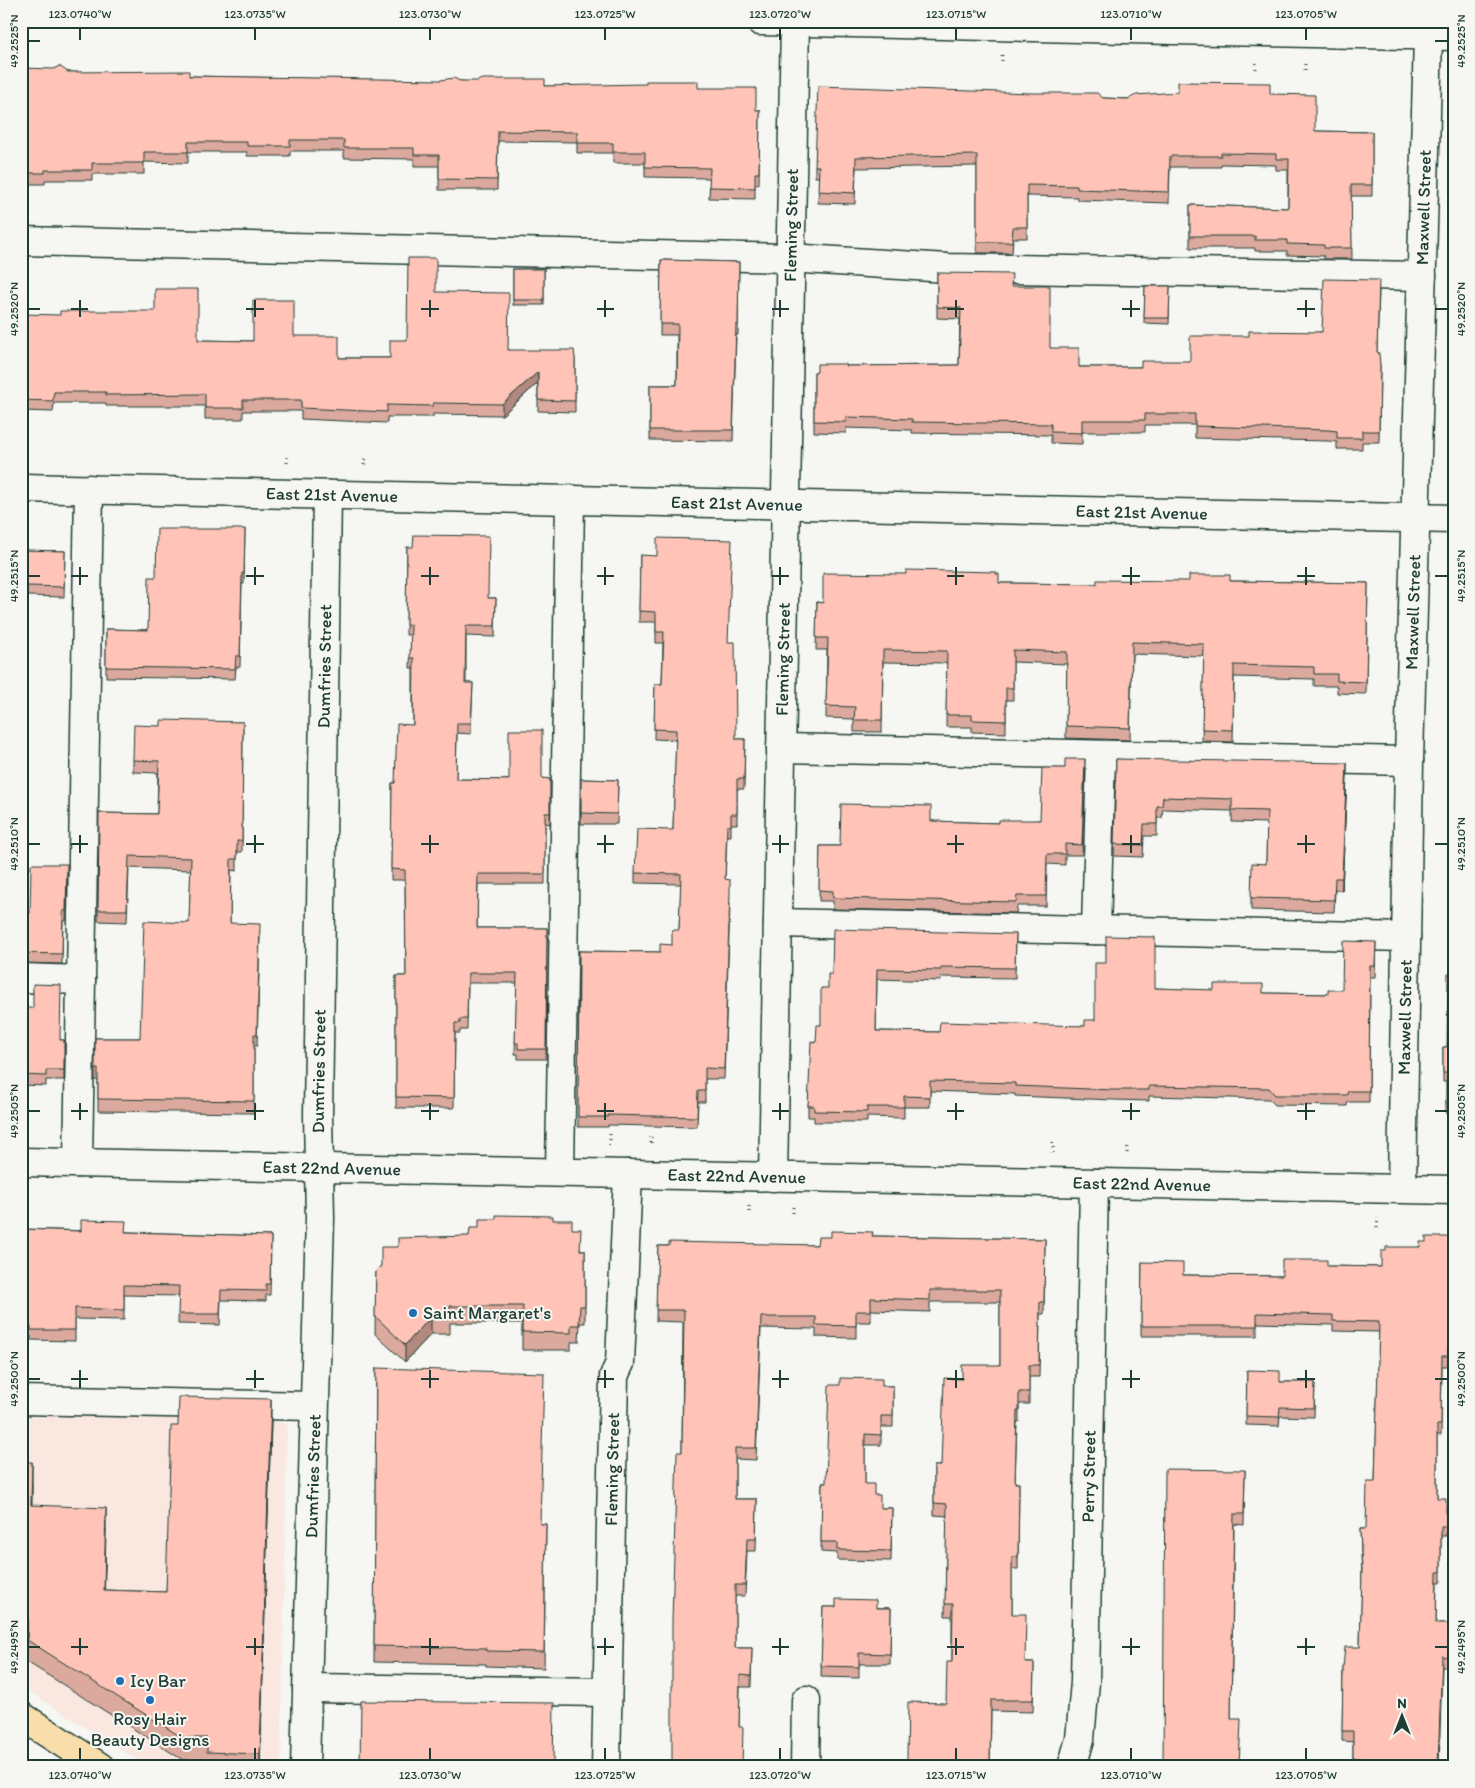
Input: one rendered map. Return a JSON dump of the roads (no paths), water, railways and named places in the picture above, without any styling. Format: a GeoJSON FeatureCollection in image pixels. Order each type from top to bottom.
{"type":"FeatureCollection","features":[{"type":"Feature","properties":{"kind":"main road"},"geometry":{"type":"LineString","coordinates":[[21,1716],[100,1767]]}},
{"type":"Feature","properties":{"kind":"street"},"geometry":{"type":"LineString","coordinates":[[760,21],[1283,26],[1441,36]]}},
{"type":"Feature","properties":{"kind":"street","name":"Fleming Street"},"geometry":{"type":"LineString","coordinates":[[773,1177],[789,258],[795,22]]}},
{"type":"Feature","properties":{"kind":"street","name":"Maxwell Street"},"geometry":{"type":"LineString","coordinates":[[1402,1188],[1409,761],[1422,276],[1441,36]]}},
{"type":"Feature","properties":{"kind":"street"},"geometry":{"type":"LineString","coordinates":[[21,241],[789,258],[947,268],[1422,276]]}},
{"type":"Feature","properties":{"kind":"street","name":"East 21st Avenue"},"geometry":{"type":"LineString","coordinates":[[21,488],[1454,519]]}},
{"type":"Feature","properties":{"kind":"street"},"geometry":{"type":"LineString","coordinates":[[78,1163],[90,489]]}},
{"type":"Feature","properties":{"kind":"street","name":"Dumfries Street"},"geometry":{"type":"LineString","coordinates":[[305,1767],[320,1218],[327,495]]}},
{"type":"Feature","properties":{"kind":"street"},"geometry":{"type":"LineString","coordinates":[[560,1172],[570,499]]}},
{"type":"Feature","properties":{"kind":"street"},"geometry":{"type":"LineString","coordinates":[[781,748],[1409,761]]}},
{"type":"Feature","properties":{"kind":"street"},"geometry":{"type":"LineString","coordinates":[[1096,930],[1101,756]]}},
{"type":"Feature","properties":{"kind":"street"},"geometry":{"type":"LineString","coordinates":[[778,923],[1406,938]]}},
{"type":"Feature","properties":{"kind":"street"},"geometry":{"type":"LineString","coordinates":[[21,978],[81,980]]}},
{"type":"Feature","properties":{"kind":"street","name":"East 22nd Avenue"},"geometry":{"type":"LineString","coordinates":[[21,1162],[1454,1190]]}},
{"type":"Feature","properties":{"kind":"street","name":"Fleming Street"},"geometry":{"type":"LineString","coordinates":[[606,1767],[614,1376],[620,1363],[628,1174]]}},
{"type":"Feature","properties":{"kind":"street","name":"Perry Street"},"geometry":{"type":"LineString","coordinates":[[1072,1767],[1080,1739],[1085,1682],[1094,1183]]}},
{"type":"Feature","properties":{"kind":"street"},"geometry":{"type":"LineString","coordinates":[[21,1400],[314,1406]]}},
{"type":"Feature","properties":{"kind":"street"},"geometry":{"type":"LineString","coordinates":[[307,1688],[607,1692]]}},
{"type":"Feature","properties":{"kind":"street"},"geometry":{"type":"LineString","coordinates":[[805,1767],[806,1700]]}},
{"type":"Feature","properties":{"kind":"place","name":"Saint Margaret's"},"geometry":{"type":"Point","coordinates":[413,1313]}},
{"type":"Feature","properties":{"kind":"place","name":"Icy Bar"},"geometry":{"type":"Point","coordinates":[120,1681]}},
{"type":"Feature","properties":{"kind":"place","name":"Rosy Hair Beauty Designs"},"geometry":{"type":"Point","coordinates":[150,1700]}}]}
